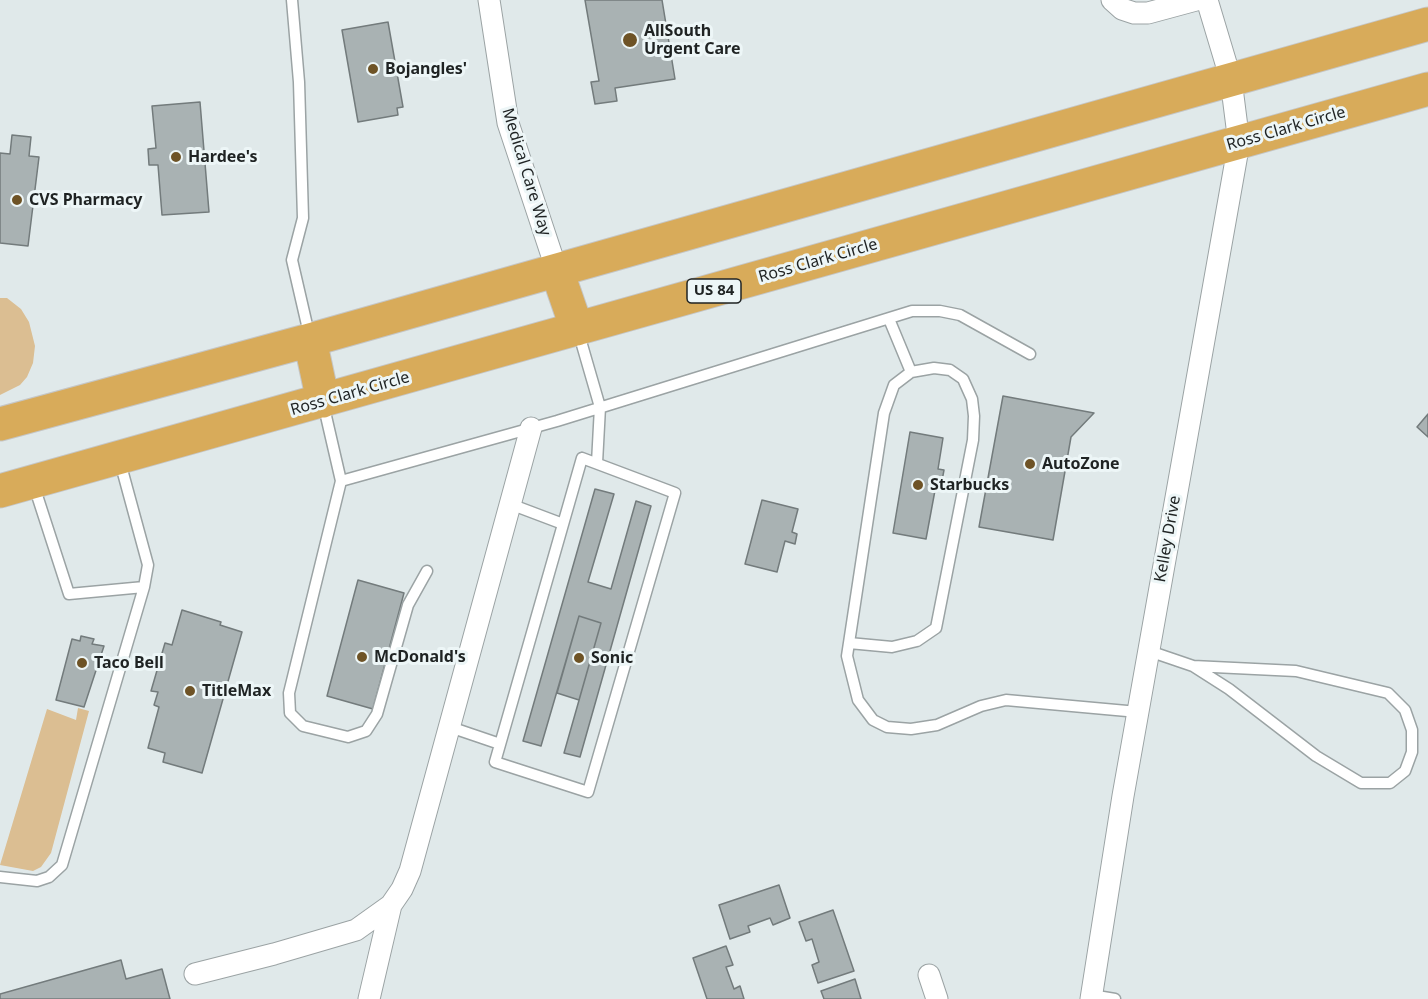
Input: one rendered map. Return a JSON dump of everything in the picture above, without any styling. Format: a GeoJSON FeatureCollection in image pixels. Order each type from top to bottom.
{"type":"FeatureCollection","features":[{"type":"Feature","properties":{"kind":"highway"},"geometry":{"type":"LineString","coordinates":[[0,424],[557,271],[1428,24]]}},
{"type":"Feature","properties":{"kind":"highway","name":"Ross Clark Circle"},"geometry":{"type":"LineString","coordinates":[[0,491],[323,402],[1428,89]]}},
{"type":"Feature","properties":{"kind":"highway"},"geometry":{"type":"LineString","coordinates":[[557,271],[577,329]]}},
{"type":"Feature","properties":{"kind":"highway"},"geometry":{"type":"LineString","coordinates":[[310,340],[323,402]]}},
{"type":"Feature","properties":{"kind":"street","name":"Medical Care Way"},"geometry":{"type":"LineString","coordinates":[[489,0],[508,123],[557,271]]}},
{"type":"Feature","properties":{"kind":"street"},"geometry":{"type":"LineString","coordinates":[[1112,0],[1122,9],[1134,13],[1148,13],[1196,0]]}},
{"type":"Feature","properties":{"kind":"street","name":"Kelley Drive"},"geometry":{"type":"LineString","coordinates":[[1091,997],[1138,712],[1239,143],[1231,80],[1207,0]]}},
{"type":"Feature","properties":{"kind":"street"},"geometry":{"type":"LineString","coordinates":[[369,999],[391,905],[411,871],[531,429]]}},
{"type":"Feature","properties":{"kind":"street"},"geometry":{"type":"LineString","coordinates":[[195,974],[356,930],[391,905]]}},
{"type":"Feature","properties":{"kind":"street"},"geometry":{"type":"LineString","coordinates":[[929,975],[937,999]]}},
{"type":"Feature","properties":{"kind":"lane"},"geometry":{"type":"LineString","coordinates":[[292,0],[299,82],[303,218],[292,260],[310,340]]}},
{"type":"Feature","properties":{"kind":"lane"},"geometry":{"type":"LineString","coordinates":[[341,481],[531,429],[912,311],[940,311],[960,315],[1030,354]]}},
{"type":"Feature","properties":{"kind":"lane"},"geometry":{"type":"LineString","coordinates":[[889,319],[911,372]]}},
{"type":"Feature","properties":{"kind":"lane"},"geometry":{"type":"LineString","coordinates":[[577,329],[600,407],[597,463]]}},
{"type":"Feature","properties":{"kind":"lane"},"geometry":{"type":"LineString","coordinates":[[849,643],[892,646],[917,641],[936,628],[973,440],[972,399],[963,379],[950,370],[934,368],[911,372],[894,385],[884,413],[847,656],[850,678],[858,700],[873,720],[887,728],[911,729],[937,725],[981,706],[1006,700],[1138,712]]}},
{"type":"Feature","properties":{"kind":"lane"},"geometry":{"type":"LineString","coordinates":[[323,402],[341,481],[289,693],[290,713],[303,726],[348,737],[366,731],[377,714],[408,605],[427,571]]}},
{"type":"Feature","properties":{"kind":"lane"},"geometry":{"type":"LineString","coordinates":[[582,458],[597,463],[675,493],[588,792],[495,762],[582,458]]}},
{"type":"Feature","properties":{"kind":"lane"},"geometry":{"type":"LineString","coordinates":[[0,877],[37,881],[49,877],[62,864],[144,587],[148,565],[119,459]]}},
{"type":"Feature","properties":{"kind":"lane"},"geometry":{"type":"LineString","coordinates":[[33,483],[69,594],[144,587]]}},
{"type":"Feature","properties":{"kind":"lane"},"geometry":{"type":"LineString","coordinates":[[510,504],[563,524]]}},
{"type":"Feature","properties":{"kind":"lane"},"geometry":{"type":"LineString","coordinates":[[1149,651],[1193,666],[1229,689],[1316,756],[1361,783],[1390,783],[1405,771],[1413,752],[1412,730],[1405,710],[1388,693],[1296,671],[1193,666]]}},
{"type":"Feature","properties":{"kind":"lane"},"geometry":{"type":"LineString","coordinates":[[450,727],[500,744]]}},
{"type":"Feature","properties":{"kind":"lane"},"geometry":{"type":"LineString","coordinates":[[1091,997],[1115,999]]}},
{"type":"Feature","properties":{"kind":"shaded area"},"geometry":{"type":"Polygon","coordinates":[[[0,298],[7,298],[21,309],[29,322],[35,346],[33,363],[27,377],[20,385],[0,395],[0,298]]]}},
{"type":"Feature","properties":{"kind":"shaded area"},"geometry":{"type":"Polygon","coordinates":[[[78,708],[89,711],[51,853],[41,867],[33,871],[0,865],[47,709],[76,720],[78,708]]]}},
{"type":"Feature","properties":{"kind":"building","name":"AllSouth Urgent Care"},"geometry":{"type":"Polygon","coordinates":[[[585,0],[662,0],[675,79],[615,88],[617,101],[595,104],[591,82],[599,81],[585,0]]]}},
{"type":"Feature","properties":{"kind":"building","name":"Bojangles'"},"geometry":{"type":"Polygon","coordinates":[[[388,22],[403,107],[397,108],[398,115],[358,122],[342,30],[388,22]]]}},
{"type":"Feature","properties":{"kind":"building","name":"Hardee's"},"geometry":{"type":"Polygon","coordinates":[[[200,102],[209,212],[162,215],[158,165],[149,165],[148,149],[156,148],[152,106],[200,102]]]}},
{"type":"Feature","properties":{"kind":"building","name":"CVS Pharmacy"},"geometry":{"type":"Polygon","coordinates":[[[12,135],[31,137],[29,156],[39,157],[28,246],[0,243],[0,153],[10,154],[12,135]]]}},
{"type":"Feature","properties":{"kind":"building"},"geometry":{"type":"Polygon","coordinates":[[[1003,396],[1094,413],[1071,437],[1053,540],[979,527],[1003,396]]]}},
{"type":"Feature","properties":{"kind":"building"},"geometry":{"type":"Polygon","coordinates":[[[1428,414],[1428,437],[1417,427],[1428,414]]]}},
{"type":"Feature","properties":{"kind":"building","name":"Starbucks"},"geometry":{"type":"Polygon","coordinates":[[[910,432],[943,438],[938,469],[944,470],[941,486],[936,485],[926,539],[893,533],[910,432]]]}},
{"type":"Feature","properties":{"kind":"building"},"geometry":{"type":"Polygon","coordinates":[[[595,489],[614,494],[588,582],[611,589],[636,501],[651,506],[580,757],[564,753],[601,623],[579,616],[541,746],[523,741],[595,489]]]}},
{"type":"Feature","properties":{"kind":"building"},"geometry":{"type":"Polygon","coordinates":[[[762,500],[798,509],[792,532],[797,534],[795,544],[785,541],[777,572],[745,564],[762,500]]]}},
{"type":"Feature","properties":{"kind":"building","name":"McDonald's"},"geometry":{"type":"Polygon","coordinates":[[[358,580],[404,593],[373,709],[327,696],[358,580]]]}},
{"type":"Feature","properties":{"kind":"building","name":"TitleMax"},"geometry":{"type":"Polygon","coordinates":[[[182,610],[221,622],[220,625],[242,632],[202,773],[163,762],[165,753],[148,748],[159,707],[154,705],[158,692],[151,691],[165,643],[172,645],[182,610]]]}},
{"type":"Feature","properties":{"kind":"building","name":"Sonic"},"geometry":{"type":"Polygon","coordinates":[[[579,616],[601,623],[579,700],[557,693],[579,616]]]}},
{"type":"Feature","properties":{"kind":"building","name":"Taco Bell"},"geometry":{"type":"Polygon","coordinates":[[[81,636],[94,639],[92,644],[104,646],[84,707],[56,700],[72,639],[80,641],[81,636]]]}},
{"type":"Feature","properties":{"kind":"building"},"geometry":{"type":"Polygon","coordinates":[[[779,885],[790,918],[773,925],[770,918],[748,926],[750,932],[730,939],[719,905],[779,885]]]}},
{"type":"Feature","properties":{"kind":"building"},"geometry":{"type":"Polygon","coordinates":[[[833,910],[854,971],[818,983],[812,965],[819,962],[812,939],[806,941],[799,922],[833,910]]]}},
{"type":"Feature","properties":{"kind":"building"},"geometry":{"type":"Polygon","coordinates":[[[726,946],[733,965],[726,967],[734,989],[740,986],[744,999],[707,999],[693,958],[726,946]]]}},
{"type":"Feature","properties":{"kind":"building"},"geometry":{"type":"Polygon","coordinates":[[[121,960],[126,979],[162,969],[170,999],[0,999],[0,994],[121,960]]]}},
{"type":"Feature","properties":{"kind":"building"},"geometry":{"type":"Polygon","coordinates":[[[855,979],[861,999],[824,999],[821,991],[855,979]]]}},
{"type":"Feature","properties":{"kind":"place","name":"AllSouth Urgent Care"},"geometry":{"type":"Point","coordinates":[630,40]}},
{"type":"Feature","properties":{"kind":"place","name":"Bojangles'"},"geometry":{"type":"Point","coordinates":[373,69]}},
{"type":"Feature","properties":{"kind":"place","name":"Hardee's"},"geometry":{"type":"Point","coordinates":[176,157]}},
{"type":"Feature","properties":{"kind":"place","name":"CVS Pharmacy"},"geometry":{"type":"Point","coordinates":[17,200]}},
{"type":"Feature","properties":{"kind":"place","name":"AutoZone"},"geometry":{"type":"Point","coordinates":[1030,464]}},
{"type":"Feature","properties":{"kind":"place","name":"Starbucks"},"geometry":{"type":"Point","coordinates":[918,485]}},
{"type":"Feature","properties":{"kind":"place","name":"McDonald's"},"geometry":{"type":"Point","coordinates":[362,657]}},
{"type":"Feature","properties":{"kind":"place","name":"Sonic"},"geometry":{"type":"Point","coordinates":[579,658]}},
{"type":"Feature","properties":{"kind":"place","name":"Taco Bell"},"geometry":{"type":"Point","coordinates":[82,663]}},
{"type":"Feature","properties":{"kind":"place","name":"TitleMax"},"geometry":{"type":"Point","coordinates":[190,691]}}]}
